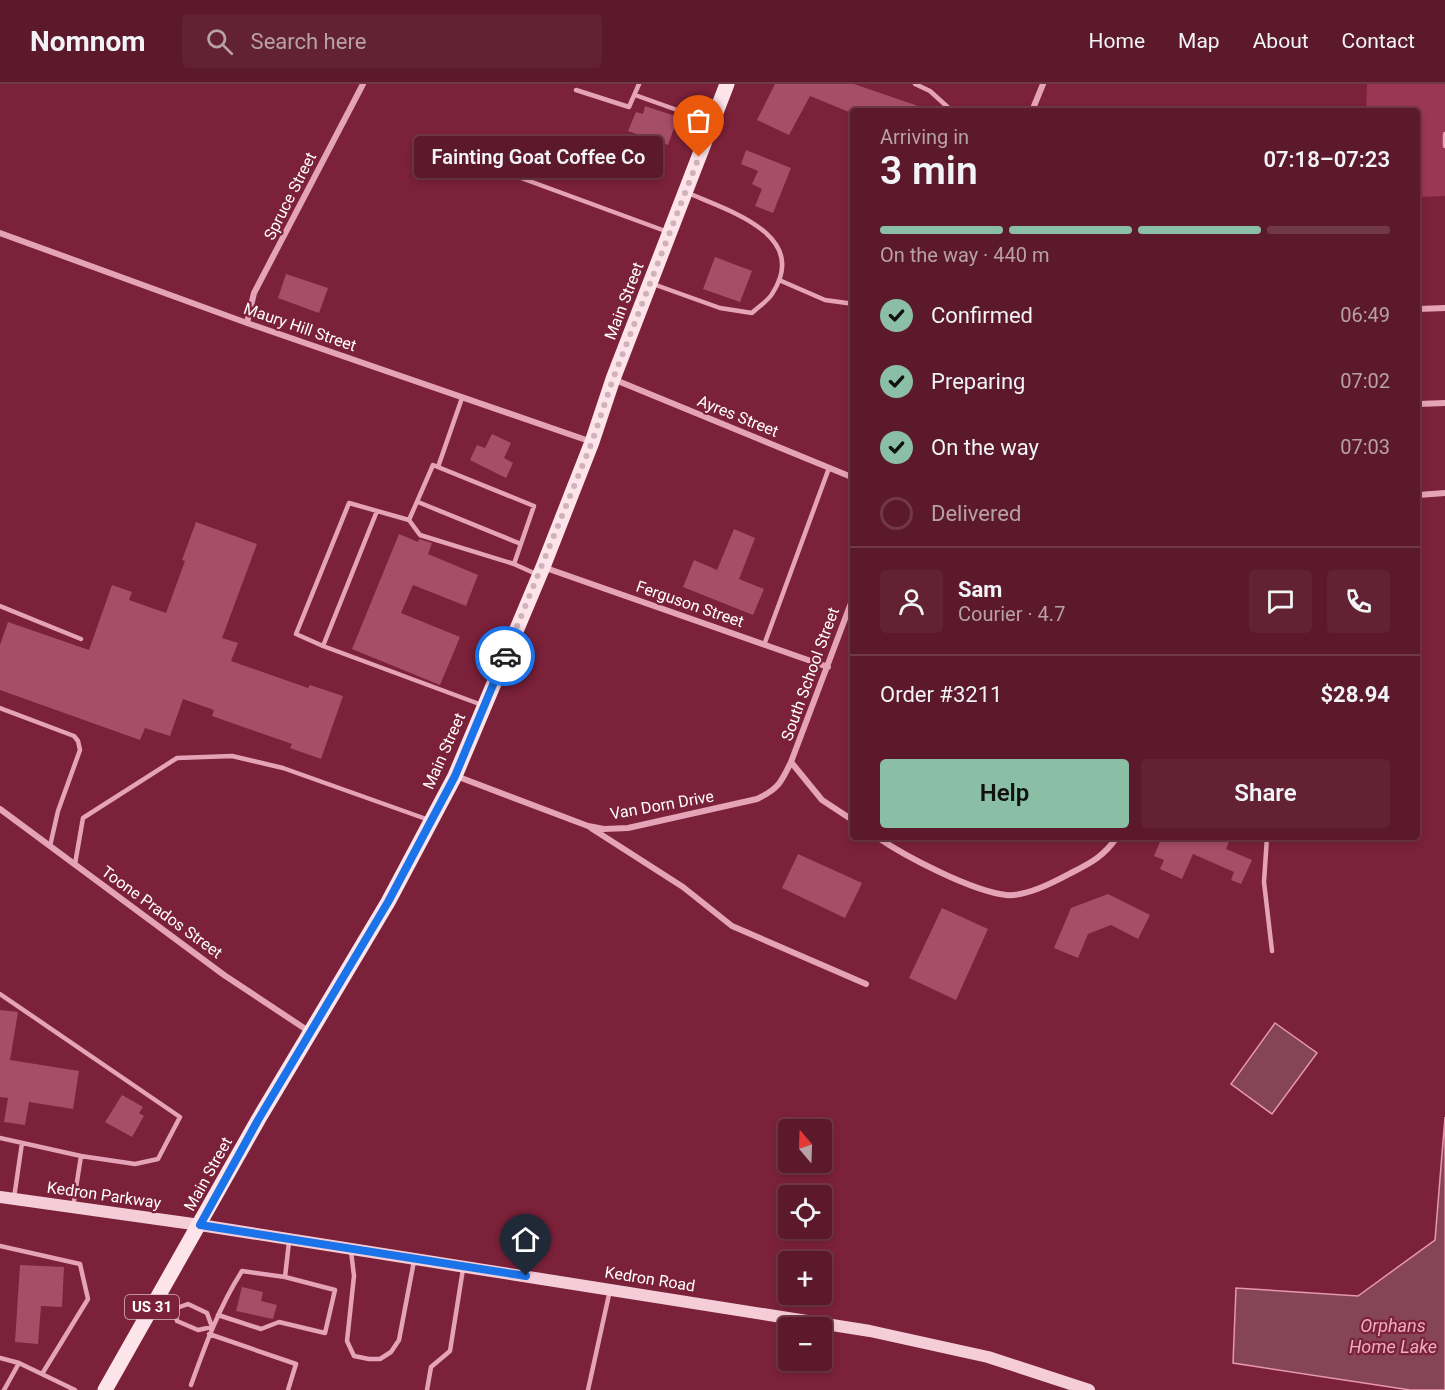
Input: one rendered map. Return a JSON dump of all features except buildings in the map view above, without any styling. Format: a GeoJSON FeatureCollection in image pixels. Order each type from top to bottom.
{"type":"FeatureCollection","features":[{"type":"Feature","properties":{"kind":"main road","name":"Main Street"},"geometry":{"type":"LineString","coordinates":[[105,1390],[310,1032],[388,902],[455,776],[592,442],[613,379],[712,123],[723,85]]}},
{"type":"Feature","properties":{"kind":"main road","name":"Kedron Parkway"},"geometry":{"type":"LineString","coordinates":[[3,1198],[200,1225]]}},
{"type":"Feature","properties":{"kind":"main road","name":"Kedron Road"},"geometry":{"type":"LineString","coordinates":[[200,1225],[880,1333],[988,1357],[1089,1390]]}},
{"type":"Feature","properties":{"kind":"street","name":"Spruce Street"},"geometry":{"type":"LineString","coordinates":[[247,323],[254,293],[363,84]]}},
{"type":"Feature","properties":{"kind":"street"},"geometry":{"type":"LineString","coordinates":[[1033,108],[1042,84]]}},
{"type":"Feature","properties":{"kind":"street","name":"Maury Hill Street"},"geometry":{"type":"LineString","coordinates":[[0,233],[247,323],[592,442]]}},
{"type":"Feature","properties":{"kind":"street"},"geometry":{"type":"LineString","coordinates":[[1420,309],[1445,308]]}},
{"type":"Feature","properties":{"kind":"street","name":"Ayres Street"},"geometry":{"type":"LineString","coordinates":[[613,379],[850,476]]}},
{"type":"Feature","properties":{"kind":"street"},"geometry":{"type":"LineString","coordinates":[[1420,405],[1445,403]]}},
{"type":"Feature","properties":{"kind":"street"},"geometry":{"type":"LineString","coordinates":[[1420,495],[1445,493]]}},
{"type":"Feature","properties":{"kind":"street","name":"Ferguson Street"},"geometry":{"type":"LineString","coordinates":[[541,571],[828,667]]}},
{"type":"Feature","properties":{"kind":"street","name":"South School Street"},"geometry":{"type":"LineString","coordinates":[[791,762],[850,606]]}},
{"type":"Feature","properties":{"kind":"street"},"geometry":{"type":"LineString","coordinates":[[791,762],[822,800],[850,818]]}},
{"type":"Feature","properties":{"kind":"street","name":"Van Dorn Drive"},"geometry":{"type":"LineString","coordinates":[[455,776],[604,830],[628,828],[757,799],[773,792],[781,783],[791,762]]}},
{"type":"Feature","properties":{"kind":"street","name":"Toone Prados Street"},"geometry":{"type":"LineString","coordinates":[[0,809],[224,975],[310,1032]]}},
{"type":"Feature","properties":{"kind":"street"},"geometry":{"type":"LineString","coordinates":[[588,826],[683,887],[732,926],[866,984]]}},
{"type":"Feature","properties":{"kind":"street"},"geometry":{"type":"LineString","coordinates":[[881,840],[967,884],[1008,895],[1042,888],[1102,856],[1115,840]]}},
{"type":"Feature","properties":{"kind":"lane"},"geometry":{"type":"LineString","coordinates":[[576,90],[629,107],[639,84]]}},
{"type":"Feature","properties":{"kind":"lane"},"geometry":{"type":"LineString","coordinates":[[915,84],[930,92],[949,108]]}},
{"type":"Feature","properties":{"kind":"lane"},"geometry":{"type":"LineString","coordinates":[[635,95],[712,123]]}},
{"type":"Feature","properties":{"kind":"lane"},"geometry":{"type":"LineString","coordinates":[[1445,134],[1445,146]]}},
{"type":"Feature","properties":{"kind":"lane"},"geometry":{"type":"LineString","coordinates":[[513,175],[670,233]]}},
{"type":"Feature","properties":{"kind":"lane"},"geometry":{"type":"LineString","coordinates":[[651,284],[720,308],[752,313],[772,295],[783,269],[782,252],[766,233],[749,220],[686,192]]}},
{"type":"Feature","properties":{"kind":"lane"},"geometry":{"type":"LineString","coordinates":[[778,280],[825,300],[850,303]]}},
{"type":"Feature","properties":{"kind":"lane"},"geometry":{"type":"LineString","coordinates":[[438,466],[462,398]]}},
{"type":"Feature","properties":{"kind":"lane"},"geometry":{"type":"LineString","coordinates":[[409,520],[433,465],[534,506],[514,564]]}},
{"type":"Feature","properties":{"kind":"lane"},"geometry":{"type":"LineString","coordinates":[[764,645],[829,468]]}},
{"type":"Feature","properties":{"kind":"lane"},"geometry":{"type":"LineString","coordinates":[[418,502],[521,544]]}},
{"type":"Feature","properties":{"kind":"lane"},"geometry":{"type":"LineString","coordinates":[[484,705],[296,634],[349,503],[409,520],[420,535],[541,571]]}},
{"type":"Feature","properties":{"kind":"lane"},"geometry":{"type":"LineString","coordinates":[[323,646],[377,511]]}},
{"type":"Feature","properties":{"kind":"lane"},"geometry":{"type":"LineString","coordinates":[[0,606],[81,639]]}},
{"type":"Feature","properties":{"kind":"lane"},"geometry":{"type":"LineString","coordinates":[[0,708],[74,736],[78,741],[80,750],[58,811],[50,846]]}},
{"type":"Feature","properties":{"kind":"lane"},"geometry":{"type":"LineString","coordinates":[[75,864],[83,818],[177,758],[232,756],[283,768],[431,821]]}},
{"type":"Feature","properties":{"kind":"lane"},"geometry":{"type":"LineString","coordinates":[[1267,840],[1264,882],[1272,951]]}},
{"type":"Feature","properties":{"kind":"lane"},"geometry":{"type":"LineString","coordinates":[[0,994],[180,1117],[158,1159],[135,1164],[81,1156],[0,1138]]}},
{"type":"Feature","properties":{"kind":"lane"},"geometry":{"type":"LineString","coordinates":[[3,1198],[22,1143]]}},
{"type":"Feature","properties":{"kind":"lane"},"geometry":{"type":"LineString","coordinates":[[74,1207],[81,1156]]}},
{"type":"Feature","properties":{"kind":"lane"},"geometry":{"type":"LineString","coordinates":[[285,1277],[290,1239]]}},
{"type":"Feature","properties":{"kind":"lane"},"geometry":{"type":"LineString","coordinates":[[0,1246],[80,1264],[88,1299],[42,1374]]}},
{"type":"Feature","properties":{"kind":"lane"},"geometry":{"type":"LineString","coordinates":[[350,1249],[354,1276],[347,1341],[354,1356],[369,1359],[380,1359],[391,1352],[399,1340],[415,1259]]}},
{"type":"Feature","properties":{"kind":"lane"},"geometry":{"type":"LineString","coordinates":[[427,1390],[431,1367],[450,1351],[464,1267]]}},
{"type":"Feature","properties":{"kind":"lane"},"geometry":{"type":"LineString","coordinates":[[191,1385],[212,1327],[218,1315],[242,1271],[285,1277],[335,1290],[325,1333],[279,1322],[261,1329],[218,1315]]}},
{"type":"Feature","properties":{"kind":"lane"},"geometry":{"type":"LineString","coordinates":[[588,1390],[610,1290]]}},
{"type":"Feature","properties":{"kind":"lane"},"geometry":{"type":"LineString","coordinates":[[156,1301],[174,1309],[188,1304],[207,1313],[212,1327]]}},
{"type":"Feature","properties":{"kind":"lane"},"geometry":{"type":"LineString","coordinates":[[174,1309],[177,1321],[198,1330],[212,1327]]}},
{"type":"Feature","properties":{"kind":"lane"},"geometry":{"type":"LineString","coordinates":[[209,1334],[296,1364],[288,1390]]}},
{"type":"Feature","properties":{"kind":"lane"},"geometry":{"type":"LineString","coordinates":[[0,1358],[19,1363],[75,1390]]}},
{"type":"Feature","properties":{"kind":"lane"},"geometry":{"type":"LineString","coordinates":[[4,1390],[19,1363]]}},
{"type":"Feature","properties":{"kind":"shaded area"},"geometry":{"type":"Polygon","coordinates":[[[1367,84],[1445,84],[1445,196],[1420,197],[1420,108],[1366,108],[1367,84]]]}},
{"type":"Feature","properties":{"kind":"water"},"geometry":{"type":"Polygon","coordinates":[[[1275,1023],[1317,1053],[1272,1114],[1231,1084],[1275,1023]]]}},
{"type":"Feature","properties":{"kind":"water","name":"Orphans Home Lake"},"geometry":{"type":"Polygon","coordinates":[[[1445,1117],[1445,1390],[1410,1390],[1233,1363],[1236,1288],[1358,1296],[1435,1240],[1445,1117]]]}},
{"type":"Feature","properties":{"kind":"way so far"},"geometry":{"type":"LineString","coordinates":[[505,656],[592,442],[613,379],[699,157]]}},
{"type":"Feature","properties":{"kind":"place","name":"Fainting Goat Coffee Co"},"geometry":{"type":"Point","coordinates":[699,157]}},
{"type":"Feature","properties":{"kind":"route"},"geometry":{"type":"LineString","coordinates":[[505,656],[455,776],[388,902],[258,1120],[200,1225],[526,1276]]}}]}
